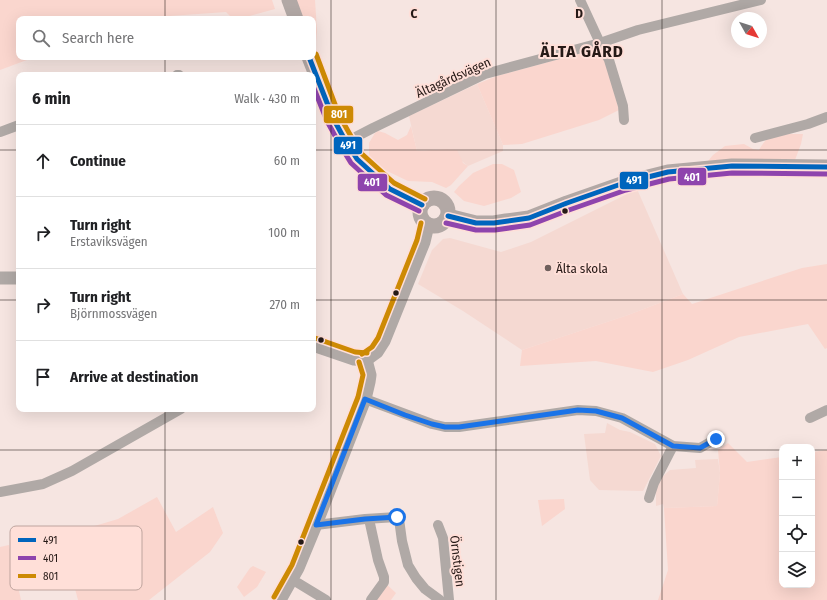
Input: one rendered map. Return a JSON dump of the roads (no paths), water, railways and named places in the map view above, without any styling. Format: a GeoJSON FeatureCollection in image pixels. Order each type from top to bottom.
{"type":"FeatureCollection","features":[{"type":"Feature","properties":{"kind":"main road"},"geometry":{"type":"LineString","coordinates":[[289,0],[295,16]]}},
{"type":"Feature","properties":{"kind":"main road"},"geometry":{"type":"LineString","coordinates":[[311,60],[316,72]]}},
{"type":"Feature","properties":{"kind":"main road"},"geometry":{"type":"LineString","coordinates":[[316,73],[333,118],[357,159],[390,189],[422,205]]}},
{"type":"Feature","properties":{"kind":"main road"},"geometry":{"type":"LineString","coordinates":[[448,216],[476,223],[494,223],[529,218],[566,203],[624,183],[668,172],[732,166],[827,167]]}},
{"type":"Feature","properties":{"kind":"main road"},"geometry":{"type":"LineString","coordinates":[[433,197],[440,199],[446,204],[448,216],[444,222],[438,226],[433,226],[428,225],[422,220],[420,211],[422,205],[428,199],[433,197]]}},
{"type":"Feature","properties":{"kind":"street"},"geometry":{"type":"LineString","coordinates":[[580,0],[609,60],[623,106],[624,120]]}},
{"type":"Feature","properties":{"kind":"street","name":"Ältagårdsvägen"},"geometry":{"type":"LineString","coordinates":[[346,142],[485,74],[600,43],[638,30],[761,0]]}},
{"type":"Feature","properties":{"kind":"street"},"geometry":{"type":"LineString","coordinates":[[755,138],[808,124],[827,117]]}},
{"type":"Feature","properties":{"kind":"street"},"geometry":{"type":"LineString","coordinates":[[0,132],[16,126]]}},
{"type":"Feature","properties":{"kind":"street"},"geometry":{"type":"LineString","coordinates":[[316,346],[354,359],[366,360],[377,352],[384,341],[424,242],[428,225]]}},
{"type":"Feature","properties":{"kind":"street"},"geometry":{"type":"LineString","coordinates":[[0,278],[16,278]]}},
{"type":"Feature","properties":{"kind":"street"},"geometry":{"type":"LineString","coordinates":[[280,600],[298,568],[365,399],[370,375],[366,360]]}},
{"type":"Feature","properties":{"kind":"street"},"geometry":{"type":"LineString","coordinates":[[365,399],[405,415],[445,427],[459,427],[578,410],[596,411],[622,418],[673,446],[700,448],[719,438]]}},
{"type":"Feature","properties":{"kind":"street"},"geometry":{"type":"LineString","coordinates":[[810,418],[827,410]]}},
{"type":"Feature","properties":{"kind":"street"},"geometry":{"type":"LineString","coordinates":[[0,492],[43,484],[72,471],[176,412]]}},
{"type":"Feature","properties":{"kind":"street"},"geometry":{"type":"LineString","coordinates":[[650,498],[654,483],[673,446]]}},
{"type":"Feature","properties":{"kind":"street"},"geometry":{"type":"LineString","coordinates":[[316,525],[397,517],[400,519],[402,541],[408,565],[425,589],[440,600]]}},
{"type":"Feature","properties":{"kind":"street"},"geometry":{"type":"LineString","coordinates":[[369,519],[384,577],[384,582],[371,600]]}},
{"type":"Feature","properties":{"kind":"street","name":"Örnstigen"},"geometry":{"type":"LineString","coordinates":[[438,525],[443,538],[450,600]]}},
{"type":"Feature","properties":{"kind":"street"},"geometry":{"type":"LineString","coordinates":[[298,583],[326,600]]}},
{"type":"Feature","properties":{"kind":"place","name":"Älta skola"},"geometry":{"type":"Point","coordinates":[548,268]}},
{"type":"Feature","properties":{"kind":"district","name":"ÄLTA GÅRD"},"geometry":{"type":"Point","coordinates":[582,51]}}]}
